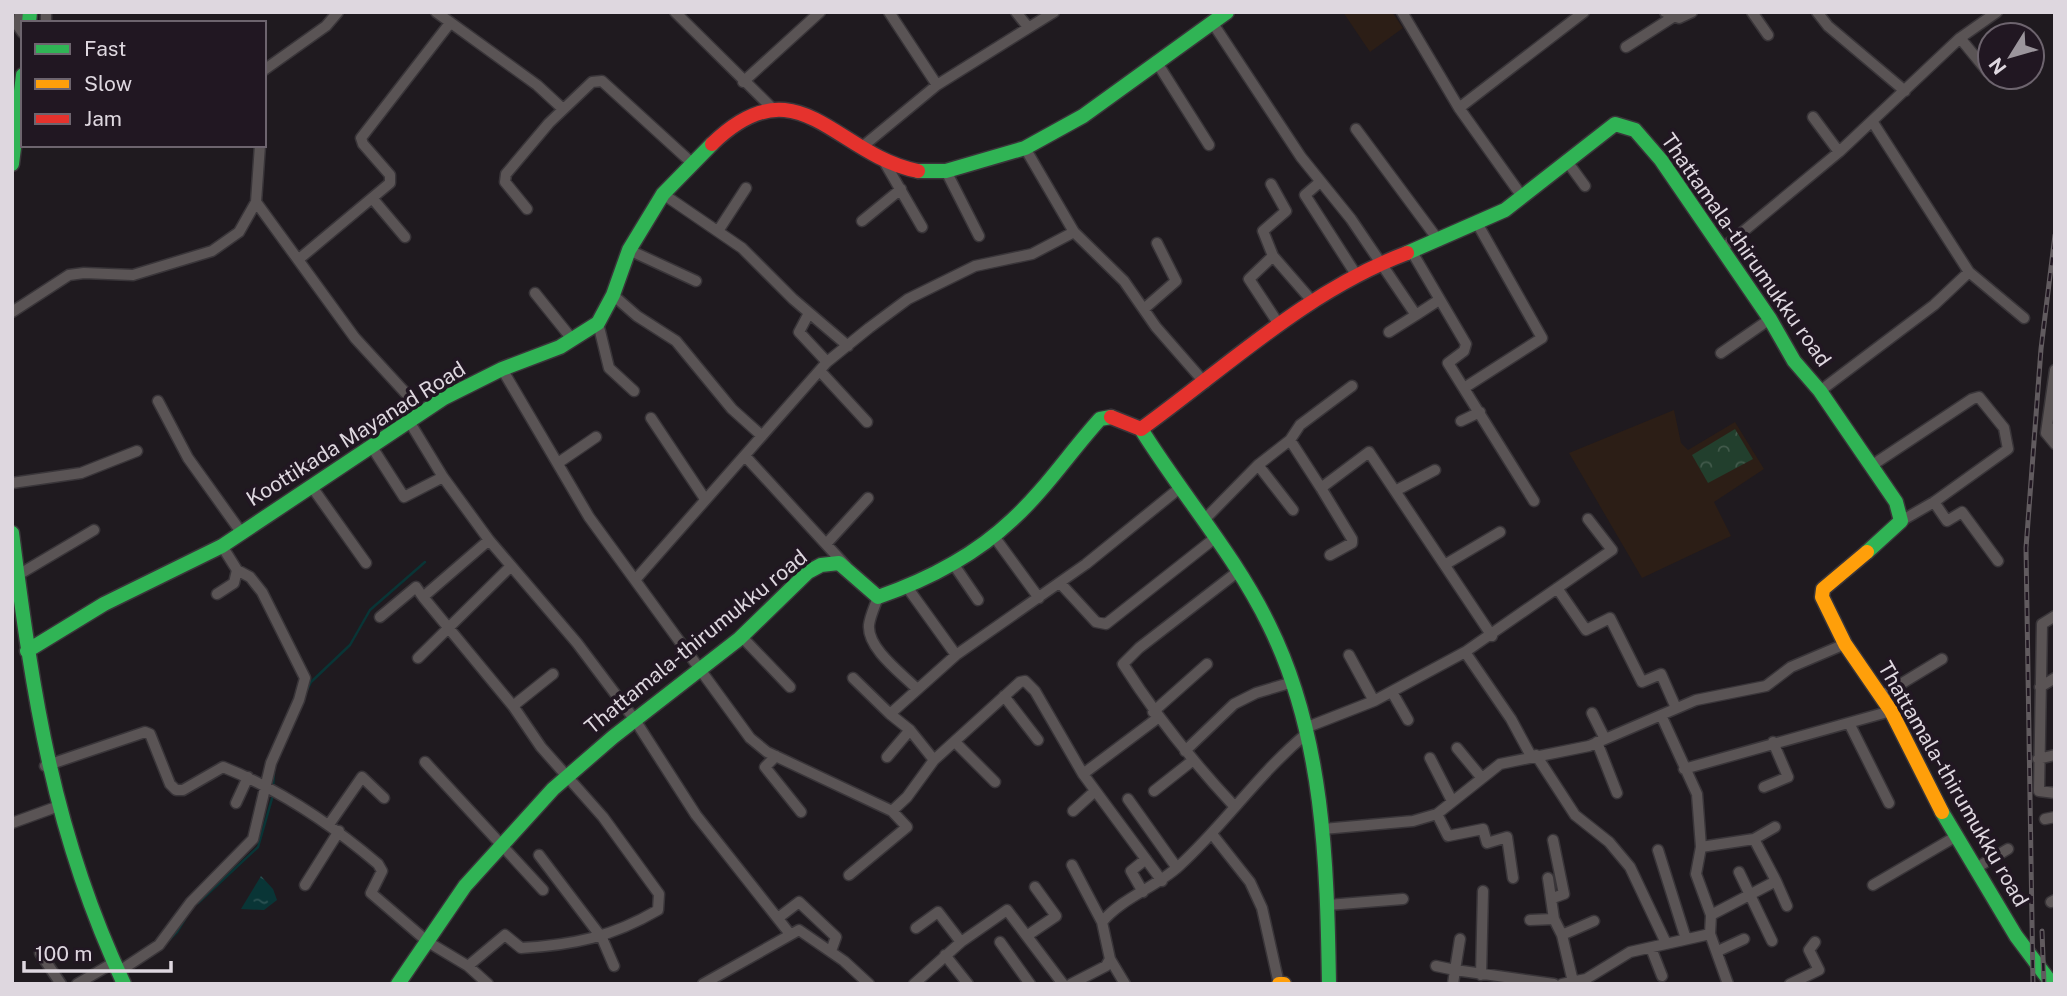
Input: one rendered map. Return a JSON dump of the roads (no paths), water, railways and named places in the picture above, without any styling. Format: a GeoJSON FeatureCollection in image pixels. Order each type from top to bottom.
{"type":"FeatureCollection","features":[{"type":"Feature","properties":{"kind":"street"},"geometry":{"type":"LineString","coordinates":[[20,12],[18,26],[21,30]]}},
{"type":"Feature","properties":{"kind":"street"},"geometry":{"type":"LineString","coordinates":[[266,69],[326,26],[338,12]]}},
{"type":"Feature","properties":{"kind":"street"},"geometry":{"type":"LineString","coordinates":[[436,12],[537,85],[563,109]]}},
{"type":"Feature","properties":{"kind":"street"},"geometry":{"type":"LineString","coordinates":[[675,12],[772,108]]}},
{"type":"Feature","properties":{"kind":"street"},"geometry":{"type":"LineString","coordinates":[[743,82],[820,12]]}},
{"type":"Feature","properties":{"kind":"street"},"geometry":{"type":"LineString","coordinates":[[889,12],[936,85]]}},
{"type":"Feature","properties":{"kind":"street"},"geometry":{"type":"LineString","coordinates":[[1016,12],[1028,27]]}},
{"type":"Feature","properties":{"kind":"street"},"geometry":{"type":"LineString","coordinates":[[862,147],[936,85],[1054,12]]}},
{"type":"Feature","properties":{"kind":"street"},"geometry":{"type":"LineString","coordinates":[[634,391],[609,368],[598,323],[613,295],[629,250],[663,194],[715,141],[738,124],[762,110],[772,108],[813,117],[893,166],[929,173],[946,171],[1025,148],[1083,116],[1227,12]]}},
{"type":"Feature","properties":{"kind":"street"},"geometry":{"type":"LineString","coordinates":[[1402,12],[1459,108],[1521,195]]}},
{"type":"Feature","properties":{"kind":"street"},"geometry":{"type":"LineString","coordinates":[[1459,108],[1584,12]]}},
{"type":"Feature","properties":{"kind":"street"},"geometry":{"type":"LineString","coordinates":[[1626,47],[1669,15],[1692,12]]}},
{"type":"Feature","properties":{"kind":"street"},"geometry":{"type":"LineString","coordinates":[[1752,12],[1768,35]]}},
{"type":"Feature","properties":{"kind":"street"},"geometry":{"type":"LineString","coordinates":[[1817,12],[1828,26],[1905,91]]}},
{"type":"Feature","properties":{"kind":"street"},"geometry":{"type":"LineString","coordinates":[[1722,249],[1839,152],[1960,38],[1997,12]]}},
{"type":"Feature","properties":{"kind":"street"},"geometry":{"type":"LineString","coordinates":[[1212,22],[1320,182],[1351,219],[1416,315]]}},
{"type":"Feature","properties":{"kind":"street"},"geometry":{"type":"LineString","coordinates":[[299,259],[387,185],[391,177],[361,138],[450,23]]}},
{"type":"Feature","properties":{"kind":"street"},"geometry":{"type":"LineString","coordinates":[[1960,38],[1976,58]]}},
{"type":"Feature","properties":{"kind":"street"},"geometry":{"type":"LineString","coordinates":[[1156,61],[1209,145]]}},
{"type":"Feature","properties":{"kind":"street"},"geometry":{"type":"LineString","coordinates":[[527,209],[504,178],[563,109],[592,82],[602,81],[694,164]]}},
{"type":"Feature","properties":{"kind":"street"},"geometry":{"type":"LineString","coordinates":[[12,163],[21,89]]}},
{"type":"Feature","properties":{"kind":"street"},"geometry":{"type":"LineString","coordinates":[[1813,117],[1839,152]]}},
{"type":"Feature","properties":{"kind":"street"},"geometry":{"type":"LineString","coordinates":[[1872,121],[1969,272],[2024,318]]}},
{"type":"Feature","properties":{"kind":"street","name":"Thattamala-thirumukku road"},"geometry":{"type":"LineString","coordinates":[[1141,429],[1205,383],[1278,323],[1381,263],[1439,241],[1505,209],[1610,126],[1628,126],[1661,160],[1770,319],[1794,361],[1820,391],[1896,502],[1900,521],[1824,589],[1822,597],[1845,644],[1891,711],[1955,837],[2016,936],[2052,984]]}},
{"type":"Feature","properties":{"kind":"street"},"geometry":{"type":"LineString","coordinates":[[1356,129],[1439,241]]}},
{"type":"Feature","properties":{"kind":"street"},"geometry":{"type":"LineString","coordinates":[[12,312],[69,275],[84,272],[133,275],[212,251],[239,232],[256,202],[260,147]]}},
{"type":"Feature","properties":{"kind":"street"},"geometry":{"type":"LineString","coordinates":[[1025,148],[1074,232],[1124,281],[1156,327],[1205,383]]}},
{"type":"Feature","properties":{"kind":"street"},"geometry":{"type":"LineString","coordinates":[[883,160],[922,227]]}},
{"type":"Feature","properties":{"kind":"street"},"geometry":{"type":"LineString","coordinates":[[1566,160],[1585,186]]}},
{"type":"Feature","properties":{"kind":"street"},"geometry":{"type":"LineString","coordinates":[[946,171],[979,236]]}},
{"type":"Feature","properties":{"kind":"street"},"geometry":{"type":"LineString","coordinates":[[1320,182],[1305,195],[1357,276]]}},
{"type":"Feature","properties":{"kind":"street"},"geometry":{"type":"LineString","coordinates":[[1270,184],[1286,211],[1263,231],[1273,256],[1313,302]]}},
{"type":"Feature","properties":{"kind":"street"},"geometry":{"type":"LineString","coordinates":[[718,231],[746,188]]}},
{"type":"Feature","properties":{"kind":"street"},"geometry":{"type":"LineString","coordinates":[[862,222],[901,189]]}},
{"type":"Feature","properties":{"kind":"street"},"geometry":{"type":"LineString","coordinates":[[663,194],[742,248],[809,313],[848,346]]}},
{"type":"Feature","properties":{"kind":"street"},"geometry":{"type":"LineString","coordinates":[[372,198],[405,237]]}},
{"type":"Feature","properties":{"kind":"street"},"geometry":{"type":"LineString","coordinates":[[256,202],[355,338],[424,413]]}},
{"type":"Feature","properties":{"kind":"street"},"geometry":{"type":"LineString","coordinates":[[1464,388],[1542,338],[1477,223]]}},
{"type":"Feature","properties":{"kind":"street"},"geometry":{"type":"LineString","coordinates":[[635,580],[823,367],[848,346],[908,299],[975,266],[1032,254],[1074,232]]}},
{"type":"Feature","properties":{"kind":"street"},"geometry":{"type":"LineString","coordinates":[[1145,308],[1176,281],[1157,243]]}},
{"type":"Feature","properties":{"kind":"street"},"geometry":{"type":"LineString","coordinates":[[629,250],[696,281]]}},
{"type":"Feature","properties":{"kind":"street"},"geometry":{"type":"LineString","coordinates":[[1412,252],[1466,344],[1464,351],[1448,363],[1534,501]]}},
{"type":"Feature","properties":{"kind":"street"},"geometry":{"type":"LineString","coordinates":[[1273,256],[1249,279],[1278,323]]}},
{"type":"Feature","properties":{"kind":"street"},"geometry":{"type":"LineString","coordinates":[[1820,391],[1934,305],[1969,272]]}},
{"type":"Feature","properties":{"kind":"street"},"geometry":{"type":"LineString","coordinates":[[535,293],[572,339]]}},
{"type":"Feature","properties":{"kind":"street"},"geometry":{"type":"LineString","coordinates":[[613,295],[637,316],[676,341],[732,409],[762,436]]}},
{"type":"Feature","properties":{"kind":"street"},"geometry":{"type":"LineString","coordinates":[[1389,332],[1439,300]]}},
{"type":"Feature","properties":{"kind":"street"},"geometry":{"type":"LineString","coordinates":[[809,313],[799,332],[867,422]]}},
{"type":"Feature","properties":{"kind":"street"},"geometry":{"type":"LineString","coordinates":[[1721,353],[1770,319]]}},
{"type":"Feature","properties":{"kind":"street","name":"Koottikada Mayanad Road"},"geometry":{"type":"LineString","coordinates":[[27,651],[104,604],[222,546],[444,398],[572,339],[598,323]]}},
{"type":"Feature","properties":{"kind":"street"},"geometry":{"type":"LineString","coordinates":[[502,369],[589,517],[701,667],[750,738],[776,756],[892,811],[907,827],[849,875]]}},
{"type":"Feature","properties":{"kind":"street"},"geometry":{"type":"LineString","coordinates":[[2055,370],[2050,431],[2055,444]]}},
{"type":"Feature","properties":{"kind":"street"},"geometry":{"type":"LineString","coordinates":[[1204,520],[1258,465],[1290,440],[1300,425],[1352,386]]}},
{"type":"Feature","properties":{"kind":"street"},"geometry":{"type":"LineString","coordinates":[[1871,466],[1972,398],[1979,397],[2004,428],[2008,449],[1934,502],[1900,521]]}},
{"type":"Feature","properties":{"kind":"street"},"geometry":{"type":"LineString","coordinates":[[158,401],[188,458],[241,532]]}},
{"type":"Feature","properties":{"kind":"street"},"geometry":{"type":"LineString","coordinates":[[1461,421],[1480,412]]}},
{"type":"Feature","properties":{"kind":"street"},"geometry":{"type":"LineString","coordinates":[[746,457],[827,543],[866,590],[878,597],[907,587],[993,535],[1026,508],[1100,419],[1109,415],[1141,429],[1163,465],[1204,520],[1269,624],[1293,682],[1306,731],[1323,829],[1329,984]]}},
{"type":"Feature","properties":{"kind":"street"},"geometry":{"type":"LineString","coordinates":[[651,418],[705,499]]}},
{"type":"Feature","properties":{"kind":"street"},"geometry":{"type":"LineString","coordinates":[[409,421],[443,477],[489,540],[577,643],[635,720],[696,815],[790,934]]}},
{"type":"Feature","properties":{"kind":"street"},"geometry":{"type":"LineString","coordinates":[[558,463],[596,437]]}},
{"type":"Feature","properties":{"kind":"street"},"geometry":{"type":"LineString","coordinates":[[1290,440],[1352,539],[1352,543],[1329,555]]}},
{"type":"Feature","properties":{"kind":"street"},"geometry":{"type":"LineString","coordinates":[[372,447],[404,497],[443,477]]}},
{"type":"Feature","properties":{"kind":"street"},"geometry":{"type":"LineString","coordinates":[[12,483],[81,473],[137,451]]}},
{"type":"Feature","properties":{"kind":"street"},"geometry":{"type":"LineString","coordinates":[[1321,488],[1369,452],[1492,636]]}},
{"type":"Feature","properties":{"kind":"street"},"geometry":{"type":"LineString","coordinates":[[1258,465],[1293,510]]}},
{"type":"Feature","properties":{"kind":"street"},"geometry":{"type":"LineString","coordinates":[[1395,491],[1435,470]]}},
{"type":"Feature","properties":{"kind":"street"},"geometry":{"type":"LineString","coordinates":[[312,487],[366,563]]}},
{"type":"Feature","properties":{"kind":"street"},"geometry":{"type":"LineString","coordinates":[[890,714],[956,655],[1060,583],[1181,487]]}},
{"type":"Feature","properties":{"kind":"street"},"geometry":{"type":"LineString","coordinates":[[827,543],[868,498]]}},
{"type":"Feature","properties":{"kind":"street"},"geometry":{"type":"LineString","coordinates":[[1934,502],[1947,521]]}},
{"type":"Feature","properties":{"kind":"street"},"geometry":{"type":"LineString","coordinates":[[1937,528],[1962,512],[1998,561]]}},
{"type":"Feature","properties":{"kind":"street"},"geometry":{"type":"LineString","coordinates":[[1102,922],[1115,908],[1162,881],[1177,868],[1213,834],[1272,763],[1306,731],[1374,701],[1465,652],[1492,636],[1612,550],[1588,519]]}},
{"type":"Feature","properties":{"kind":"street"},"geometry":{"type":"LineString","coordinates":[[18,575],[94,530]]}},
{"type":"Feature","properties":{"kind":"street"},"geometry":{"type":"LineString","coordinates":[[1446,564],[1500,532]]}},
{"type":"Feature","properties":{"kind":"street"},"geometry":{"type":"LineString","coordinates":[[12,533],[18,575],[16,592],[46,765],[56,807],[75,868],[118,973]]}},
{"type":"Feature","properties":{"kind":"street"},"geometry":{"type":"LineString","coordinates":[[993,535],[1039,598]]}},
{"type":"Feature","properties":{"kind":"street"},"geometry":{"type":"LineString","coordinates":[[1060,583],[1096,622],[1106,624],[1215,538]]}},
{"type":"Feature","properties":{"kind":"street"},"geometry":{"type":"LineString","coordinates":[[424,597],[489,540]]}},
{"type":"Feature","properties":{"kind":"street"},"geometry":{"type":"LineString","coordinates":[[77,984],[118,973],[159,945],[191,902],[253,839],[271,763],[299,700],[305,678],[262,592],[250,577],[237,570],[222,546]]}},
{"type":"Feature","properties":{"kind":"street","name":"Thattamala-thirumukku road"},"geometry":{"type":"LineString","coordinates":[[397,984],[412,970],[436,926],[499,845],[566,776],[742,637],[782,595],[814,570],[826,563],[837,562],[848,568]]}},
{"type":"Feature","properties":{"kind":"street"},"geometry":{"type":"LineString","coordinates":[[952,562],[978,600]]}},
{"type":"Feature","properties":{"kind":"street"},"geometry":{"type":"LineString","coordinates":[[418,658],[511,566]]}},
{"type":"Feature","properties":{"kind":"street"},"geometry":{"type":"LineString","coordinates":[[218,594],[234,583],[237,570]]}},
{"type":"Feature","properties":{"kind":"street"},"geometry":{"type":"LineString","coordinates":[[1235,807],[1192,761],[1123,664],[1139,648],[1236,573]]}},
{"type":"Feature","properties":{"kind":"street"},"geometry":{"type":"LineString","coordinates":[[380,618],[416,587],[513,706],[541,747],[603,817],[659,894],[658,910],[634,925],[601,938],[521,948],[505,935],[468,966]]}},
{"type":"Feature","properties":{"kind":"street"},"geometry":{"type":"LineString","coordinates":[[907,587],[956,655]]}},
{"type":"Feature","properties":{"kind":"street"},"geometry":{"type":"LineString","coordinates":[[1556,588],[1586,630],[1610,618],[1642,682],[1661,674],[1676,708]]}},
{"type":"Feature","properties":{"kind":"street"},"geometry":{"type":"LineString","coordinates":[[878,597],[869,624],[870,634],[875,645],[916,688]]}},
{"type":"Feature","properties":{"kind":"street"},"geometry":{"type":"LineString","coordinates":[[2055,617],[2042,624],[2038,759],[2039,791],[2055,793]]}},
{"type":"Feature","properties":{"kind":"street"},"geometry":{"type":"LineString","coordinates":[[742,637],[790,687]]}},
{"type":"Feature","properties":{"kind":"street"},"geometry":{"type":"LineString","coordinates":[[1323,829],[1413,821],[1437,814],[1500,764],[1534,756],[1561,754],[1714,695],[1766,686],[1791,667],[1845,644]]}},
{"type":"Feature","properties":{"kind":"street"},"geometry":{"type":"LineString","coordinates":[[1465,652],[1575,815],[1609,842],[1630,867],[1666,943]]}},
{"type":"Feature","properties":{"kind":"street"},"geometry":{"type":"LineString","coordinates":[[1349,655],[1374,701]]}},
{"type":"Feature","properties":{"kind":"street"},"geometry":{"type":"LineString","coordinates":[[1881,696],[1942,659]]}},
{"type":"Feature","properties":{"kind":"street"},"geometry":{"type":"LineString","coordinates":[[1083,774],[1156,714],[1207,664]]}},
{"type":"Feature","properties":{"kind":"street"},"geometry":{"type":"LineString","coordinates":[[513,706],[553,674]]}},
{"type":"Feature","properties":{"kind":"street"},"geometry":{"type":"LineString","coordinates":[[853,678],[910,730],[934,760]]}},
{"type":"Feature","properties":{"kind":"street"},"geometry":{"type":"LineString","coordinates":[[2040,687],[2055,678]]}},
{"type":"Feature","properties":{"kind":"street"},"geometry":{"type":"LineString","coordinates":[[892,811],[907,797],[934,760],[956,743],[1020,682],[1026,681],[1032,686],[1083,774],[1162,881]]}},
{"type":"Feature","properties":{"kind":"street"},"geometry":{"type":"LineString","coordinates":[[1185,751],[1234,704],[1256,693],[1293,682]]}},
{"type":"Feature","properties":{"kind":"street"},"geometry":{"type":"LineString","coordinates":[[1392,692],[1408,720]]}},
{"type":"Feature","properties":{"kind":"street"},"geometry":{"type":"LineString","coordinates":[[1004,696],[1038,740]]}},
{"type":"Feature","properties":{"kind":"street"},"geometry":{"type":"LineString","coordinates":[[1684,769],[1891,711]]}},
{"type":"Feature","properties":{"kind":"street"},"geometry":{"type":"LineString","coordinates":[[1592,713],[1617,793]]}},
{"type":"Feature","properties":{"kind":"street"},"geometry":{"type":"LineString","coordinates":[[1661,715],[1698,794],[1701,847],[1696,874],[1711,915],[1710,934],[1728,984]]}},
{"type":"Feature","properties":{"kind":"street"},"geometry":{"type":"LineString","coordinates":[[1850,724],[1889,803]]}},
{"type":"Feature","properties":{"kind":"street"},"geometry":{"type":"LineString","coordinates":[[887,757],[910,730]]}},
{"type":"Feature","properties":{"kind":"street"},"geometry":{"type":"LineString","coordinates":[[46,765],[145,732],[150,734],[170,784],[176,790],[183,790],[223,767],[267,786],[340,831],[382,871],[371,893],[428,942],[468,966],[488,984]]}},
{"type":"Feature","properties":{"kind":"street"},"geometry":{"type":"LineString","coordinates":[[1764,787],[1788,777],[1773,742]]}},
{"type":"Feature","properties":{"kind":"street"},"geometry":{"type":"LineString","coordinates":[[956,743],[995,782]]}},
{"type":"Feature","properties":{"kind":"street"},"geometry":{"type":"LineString","coordinates":[[1457,748],[1481,777]]}},
{"type":"Feature","properties":{"kind":"street"},"geometry":{"type":"LineString","coordinates":[[2038,759],[2055,755]]}},
{"type":"Feature","properties":{"kind":"street"},"geometry":{"type":"LineString","coordinates":[[776,756],[765,767],[801,813]]}},
{"type":"Feature","properties":{"kind":"street"},"geometry":{"type":"LineString","coordinates":[[1430,758],[1452,801]]}},
{"type":"Feature","properties":{"kind":"street"},"geometry":{"type":"LineString","coordinates":[[1154,791],[1192,761]]}},
{"type":"Feature","properties":{"kind":"street"},"geometry":{"type":"LineString","coordinates":[[425,762],[542,890]]}},
{"type":"Feature","properties":{"kind":"street"},"geometry":{"type":"LineString","coordinates":[[236,803],[248,777]]}},
{"type":"Feature","properties":{"kind":"street"},"geometry":{"type":"LineString","coordinates":[[330,823],[362,777],[384,798]]}},
{"type":"Feature","properties":{"kind":"street"},"geometry":{"type":"LineString","coordinates":[[1073,811],[1095,791]]}},
{"type":"Feature","properties":{"kind":"street"},"geometry":{"type":"LineString","coordinates":[[1128,799],[1177,868]]}},
{"type":"Feature","properties":{"kind":"street"},"geometry":{"type":"LineString","coordinates":[[12,823],[56,807]]}},
{"type":"Feature","properties":{"kind":"street"},"geometry":{"type":"LineString","coordinates":[[1437,814],[1448,836],[1483,829],[1487,843],[1507,837],[1513,878]]}},
{"type":"Feature","properties":{"kind":"street"},"geometry":{"type":"LineString","coordinates":[[1701,847],[1754,839],[1775,827]]}},
{"type":"Feature","properties":{"kind":"street"},"geometry":{"type":"LineString","coordinates":[[305,885],[340,831]]}},
{"type":"Feature","properties":{"kind":"street"},"geometry":{"type":"LineString","coordinates":[[1213,834],[1250,882],[1262,908],[1281,984]]}},
{"type":"Feature","properties":{"kind":"street"},"geometry":{"type":"LineString","coordinates":[[1873,885],[1955,837]]}},
{"type":"Feature","properties":{"kind":"street"},"geometry":{"type":"LineString","coordinates":[[1754,839],[1787,906]]}},
{"type":"Feature","properties":{"kind":"street"},"geometry":{"type":"LineString","coordinates":[[1553,840],[1564,894],[1553,898]]}},
{"type":"Feature","properties":{"kind":"street"},"geometry":{"type":"LineString","coordinates":[[1976,868],[2008,849]]}},
{"type":"Feature","properties":{"kind":"street"},"geometry":{"type":"LineString","coordinates":[[1658,850],[1686,939]]}},
{"type":"Feature","properties":{"kind":"street"},"geometry":{"type":"LineString","coordinates":[[539,855],[601,938],[614,966]]}},
{"type":"Feature","properties":{"kind":"street"},"geometry":{"type":"LineString","coordinates":[[1143,892],[1131,871],[1146,859]]}},
{"type":"Feature","properties":{"kind":"street"},"geometry":{"type":"LineString","coordinates":[[1072,865],[1102,922],[1110,959],[1125,984]]}},
{"type":"Feature","properties":{"kind":"street"},"geometry":{"type":"LineString","coordinates":[[1739,872],[1772,941]]}},
{"type":"Feature","properties":{"kind":"street"},"geometry":{"type":"LineString","coordinates":[[1548,878],[1554,919],[1562,935],[1567,983],[1587,981],[1630,953],[1710,934]]}},
{"type":"Feature","properties":{"kind":"street"},"geometry":{"type":"LineString","coordinates":[[1711,915],[1776,881]]}},
{"type":"Feature","properties":{"kind":"street"},"geometry":{"type":"LineString","coordinates":[[1028,935],[1056,916],[1035,887]]}},
{"type":"Feature","properties":{"kind":"street"},"geometry":{"type":"LineString","coordinates":[[1480,975],[1483,891]]}},
{"type":"Feature","properties":{"kind":"street"},"geometry":{"type":"LineString","coordinates":[[1328,905],[1403,899]]}},
{"type":"Feature","properties":{"kind":"street"},"geometry":{"type":"LineString","coordinates":[[778,918],[799,902],[836,937],[831,951]]}},
{"type":"Feature","properties":{"kind":"street"},"geometry":{"type":"LineString","coordinates":[[914,984],[961,942],[1007,910],[1063,984]]}},
{"type":"Feature","properties":{"kind":"street"},"geometry":{"type":"LineString","coordinates":[[916,928],[938,912],[961,942]]}},
{"type":"Feature","properties":{"kind":"street"},"geometry":{"type":"LineString","coordinates":[[1530,920],[1554,919]]}},
{"type":"Feature","properties":{"kind":"street"},"geometry":{"type":"LineString","coordinates":[[1562,935],[1594,921]]}},
{"type":"Feature","properties":{"kind":"street"},"geometry":{"type":"LineString","coordinates":[[706,983],[799,930],[831,951],[869,984]]}},
{"type":"Feature","properties":{"kind":"street"},"geometry":{"type":"LineString","coordinates":[[1453,984],[1460,939]]}},
{"type":"Feature","properties":{"kind":"street"},"geometry":{"type":"LineString","coordinates":[[1718,951],[1744,939]]}},
{"type":"Feature","properties":{"kind":"street"},"geometry":{"type":"LineString","coordinates":[[1000,942],[1030,984]]}},
{"type":"Feature","properties":{"kind":"street"},"geometry":{"type":"LineString","coordinates":[[1790,984],[1819,970],[1809,950],[1815,942]]}},
{"type":"Feature","properties":{"kind":"street"},"geometry":{"type":"LineString","coordinates":[[1651,947],[1662,976]]}},
{"type":"Feature","properties":{"kind":"street"},"geometry":{"type":"LineString","coordinates":[[40,953],[61,984]]}},
{"type":"Feature","properties":{"kind":"street"},"geometry":{"type":"LineString","coordinates":[[945,955],[968,984]]}},
{"type":"Feature","properties":{"kind":"street"},"geometry":{"type":"LineString","coordinates":[[1071,984],[1106,966],[1110,959]]}},
{"type":"Feature","properties":{"kind":"street"},"geometry":{"type":"LineString","coordinates":[[1436,966],[1480,975],[1554,984]]}},
{"type":"Feature","properties":{"kind":"water"},"geometry":{"type":"Polygon","coordinates":[[[261,876],[273,889],[277,900],[264,910],[241,909],[261,876]]]}},
{"type":"Feature","properties":{"kind":"waterway"},"geometry":{"type":"LineString","coordinates":[[306,692],[311,682],[350,645],[370,610],[425,562]]}},
{"type":"Feature","properties":{"kind":"waterway"},"geometry":{"type":"LineString","coordinates":[[273,787],[274,773]]}},
{"type":"Feature","properties":{"kind":"waterway"},"geometry":{"type":"LineString","coordinates":[[198,903],[258,847],[273,795]]}},
{"type":"Feature","properties":{"kind":"waterway"},"geometry":{"type":"LineString","coordinates":[[168,941],[185,919]]}},
{"type":"Feature","properties":{"kind":"railway"},"geometry":{"type":"LineString","coordinates":[[2033,984],[2026,548],[2041,349],[2055,235]]}},
{"type":"Feature","properties":{"kind":"railway"},"geometry":{"type":"LineString","coordinates":[[2042,931],[2044,984]]}}]}
